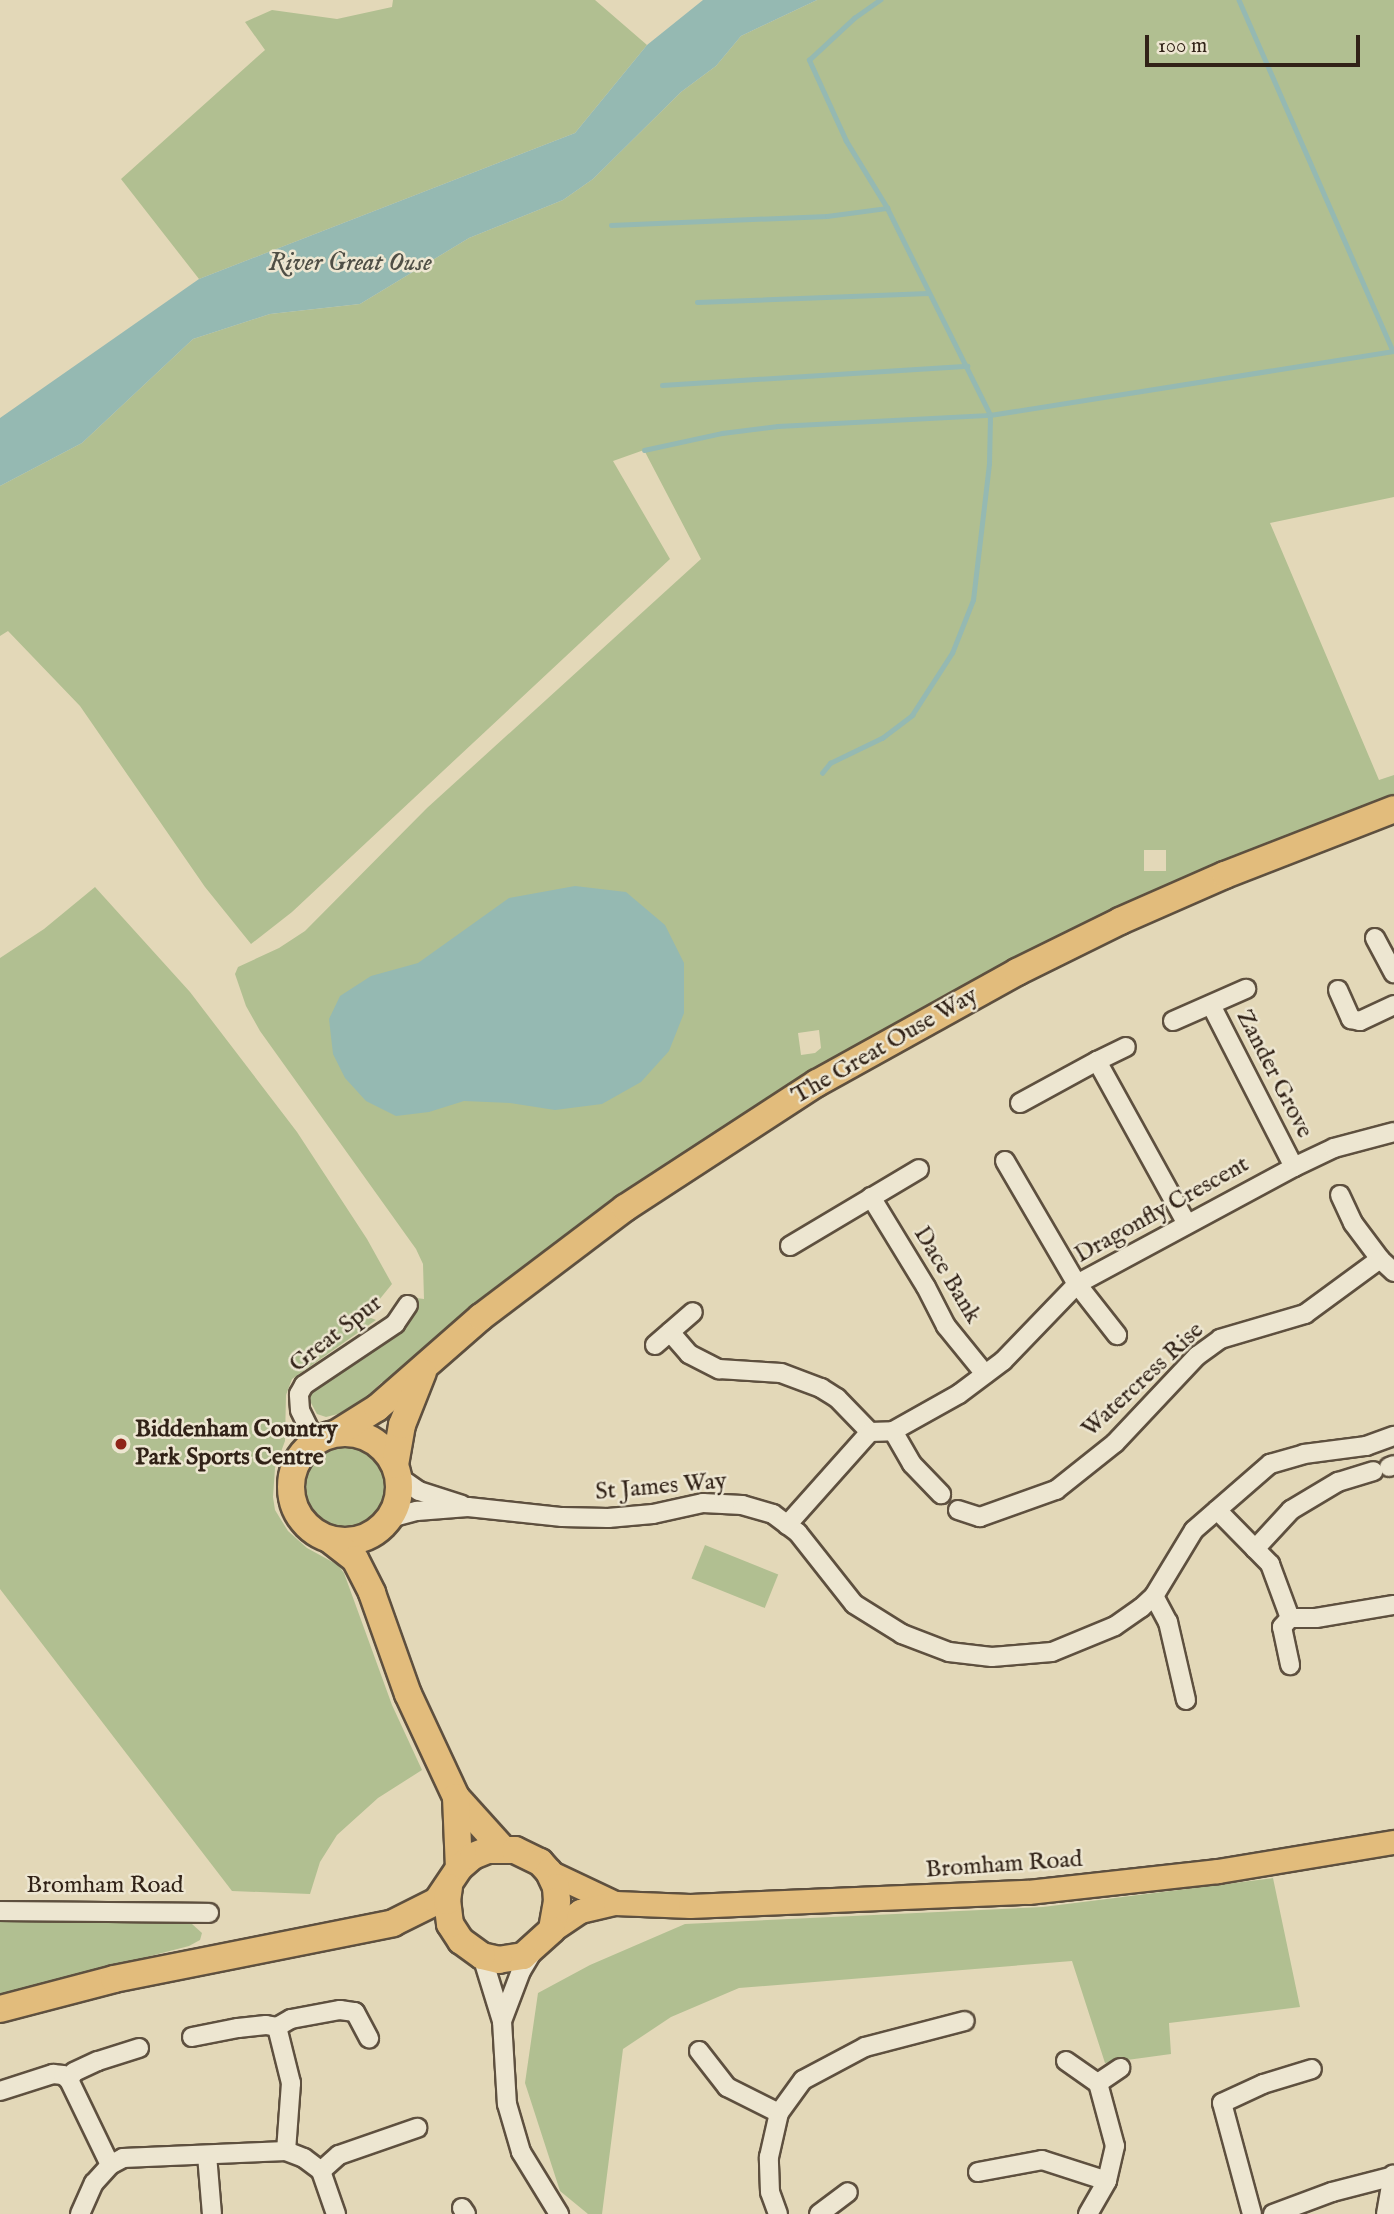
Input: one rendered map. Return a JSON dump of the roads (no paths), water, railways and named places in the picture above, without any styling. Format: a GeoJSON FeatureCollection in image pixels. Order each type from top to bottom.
{"type":"FeatureCollection","features":[{"type":"Feature","properties":{"kind":"highway","name":"The Great Ouse Way"},"geometry":{"type":"LineString","coordinates":[[326,1437],[377,1408],[481,1317],[625,1208],[742,1130],[916,1026],[1120,921],[1225,875],[1394,809]]}},
{"type":"Feature","properties":{"kind":"highway","name":"The Great Ouse Way"},"geometry":{"type":"LineString","coordinates":[[397,1471],[402,1425],[425,1367]]}},
{"type":"Feature","properties":{"kind":"highway"},"geometry":{"type":"LineString","coordinates":[[372,1593],[385,1522],[398,1498],[397,1471],[389,1454],[371,1439],[360,1434],[326,1437],[298,1459],[293,1470],[291,1494],[300,1517],[318,1534],[355,1559],[372,1593],[408,1694],[456,1797],[503,1849]]}},
{"type":"Feature","properties":{"kind":"highway"},"geometry":{"type":"LineString","coordinates":[[329,1539],[362,1538],[385,1522]]}},
{"type":"Feature","properties":{"kind":"highway"},"geometry":{"type":"LineString","coordinates":[[456,1797],[454,1877],[447,1901],[450,1924],[471,1949]]}},
{"type":"Feature","properties":{"kind":"highway"},"geometry":{"type":"LineString","coordinates":[[0,2009],[138,1973],[393,1923],[437,1901],[473,1856],[503,1849],[527,1854],[549,1872],[556,1887],[557,1901],[543,1939],[512,1959],[471,1949],[422,1928],[393,1923]]}},
{"type":"Feature","properties":{"kind":"main road","name":"Bromham Road"},"geometry":{"type":"LineString","coordinates":[[543,1939],[580,1911],[615,1903],[690,1906],[1028,1892],[1218,1871],[1394,1842]]}},
{"type":"Feature","properties":{"kind":"main road","name":"Bromham Road"},"geometry":{"type":"LineString","coordinates":[[549,1872],[615,1903]]}},
{"type":"Feature","properties":{"kind":"street"},"geometry":{"type":"LineString","coordinates":[[1375,938],[1394,973]]}},
{"type":"Feature","properties":{"kind":"street"},"geometry":{"type":"LineString","coordinates":[[1172,1021],[1246,989]]}},
{"type":"Feature","properties":{"kind":"street"},"geometry":{"type":"LineString","coordinates":[[1338,990],[1351,1019],[1360,1021],[1394,1005]]}},
{"type":"Feature","properties":{"kind":"street","name":"Zander Grove"},"geometry":{"type":"LineString","coordinates":[[1211,1005],[1294,1167]]}},
{"type":"Feature","properties":{"kind":"street"},"geometry":{"type":"LineString","coordinates":[[1020,1104],[1126,1047]]}},
{"type":"Feature","properties":{"kind":"street"},"geometry":{"type":"LineString","coordinates":[[1097,1061],[1187,1224]]}},
{"type":"Feature","properties":{"kind":"street","name":"Dragonfly Crescent"},"geometry":{"type":"LineString","coordinates":[[870,1432],[893,1430],[959,1394],[1003,1361],[1077,1284],[1294,1167],[1335,1148],[1394,1132]]}},
{"type":"Feature","properties":{"kind":"street"},"geometry":{"type":"LineString","coordinates":[[1006,1161],[1077,1284],[1117,1335]]}},
{"type":"Feature","properties":{"kind":"street"},"geometry":{"type":"LineString","coordinates":[[790,1246],[919,1169]]}},
{"type":"Feature","properties":{"kind":"street"},"geometry":{"type":"LineString","coordinates":[[1340,1195],[1353,1223],[1380,1259],[1394,1272]]}},
{"type":"Feature","properties":{"kind":"street","name":"Dace Bank"},"geometry":{"type":"LineString","coordinates":[[871,1197],[926,1287],[946,1326],[985,1374]]}},
{"type":"Feature","properties":{"kind":"street","name":"Watercress Rise"},"geometry":{"type":"LineString","coordinates":[[958,1510],[980,1517],[1056,1490],[1115,1443],[1197,1356],[1220,1339],[1305,1314],[1380,1259]]}},
{"type":"Feature","properties":{"kind":"street","name":"Great Spur"},"geometry":{"type":"LineString","coordinates":[[326,1437],[300,1410],[299,1394],[304,1385],[395,1324],[408,1305]]}},
{"type":"Feature","properties":{"kind":"street"},"geometry":{"type":"LineString","coordinates":[[655,1345],[693,1312]]}},
{"type":"Feature","properties":{"kind":"street"},"geometry":{"type":"LineString","coordinates":[[670,1332],[689,1354],[719,1369],[781,1373],[821,1388],[837,1398],[870,1432],[787,1525]]}},
{"type":"Feature","properties":{"kind":"street"},"geometry":{"type":"LineString","coordinates":[[893,1430],[912,1464],[941,1494]]}},
{"type":"Feature","properties":{"kind":"street","name":"St James Way"},"geometry":{"type":"LineString","coordinates":[[468,1507],[562,1517],[608,1518],[653,1514],[703,1503],[742,1505],[773,1514],[798,1533],[854,1604],[902,1634],[949,1652],[992,1657],[1052,1652],[1115,1626],[1154,1596],[1195,1530],[1270,1464],[1304,1454],[1366,1446],[1394,1436]]}},
{"type":"Feature","properties":{"kind":"street"},"geometry":{"type":"LineString","coordinates":[[1255,1549],[1291,1510],[1338,1482],[1385,1468]]}},
{"type":"Feature","properties":{"kind":"street"},"geometry":{"type":"LineString","coordinates":[[397,1471],[419,1490],[468,1507]]}},
{"type":"Feature","properties":{"kind":"street"},"geometry":{"type":"LineString","coordinates":[[385,1522],[417,1511],[468,1507]]}},
{"type":"Feature","properties":{"kind":"street"},"geometry":{"type":"LineString","coordinates":[[1217,1510],[1270,1564],[1290,1618]]}},
{"type":"Feature","properties":{"kind":"street"},"geometry":{"type":"LineString","coordinates":[[1154,1596],[1168,1622],[1186,1700]]}},
{"type":"Feature","properties":{"kind":"street"},"geometry":{"type":"LineString","coordinates":[[1290,1665],[1282,1627],[1290,1618],[1316,1618],[1394,1605]]}},
{"type":"Feature","properties":{"kind":"street","name":"Bromham Road"},"geometry":{"type":"LineString","coordinates":[[0,1911],[209,1913]]}},
{"type":"Feature","properties":{"kind":"street"},"geometry":{"type":"LineString","coordinates":[[502,2021],[521,1971],[543,1939]]}},
{"type":"Feature","properties":{"kind":"street"},"geometry":{"type":"LineString","coordinates":[[471,1949],[502,2021],[507,2104],[517,2140],[542,2191],[559,2214]]}},
{"type":"Feature","properties":{"kind":"street"},"geometry":{"type":"LineString","coordinates":[[192,2037],[266,2025],[277,2027],[291,2019],[340,2010],[355,2012],[369,2038]]}},
{"type":"Feature","properties":{"kind":"street"},"geometry":{"type":"LineString","coordinates":[[778,2214],[771,2192],[769,2157],[779,2113],[803,2080],[865,2047],[965,2021]]}},
{"type":"Feature","properties":{"kind":"street"},"geometry":{"type":"LineString","coordinates":[[277,2027],[291,2083],[286,2151]]}},
{"type":"Feature","properties":{"kind":"street"},"geometry":{"type":"LineString","coordinates":[[69,2080],[74,2072],[98,2061],[139,2048]]}},
{"type":"Feature","properties":{"kind":"street"},"geometry":{"type":"LineString","coordinates":[[699,2051],[727,2087],[779,2113]]}},
{"type":"Feature","properties":{"kind":"street"},"geometry":{"type":"LineString","coordinates":[[1066,2061],[1098,2083],[1115,2146],[1107,2181],[1088,2214]]}},
{"type":"Feature","properties":{"kind":"street"},"geometry":{"type":"LineString","coordinates":[[1098,2083],[1120,2068]]}},
{"type":"Feature","properties":{"kind":"street"},"geometry":{"type":"LineString","coordinates":[[1252,2214],[1222,2103],[1263,2084],[1312,2069]]}},
{"type":"Feature","properties":{"kind":"street"},"geometry":{"type":"LineString","coordinates":[[0,2091],[53,2074],[69,2080],[110,2165]]}},
{"type":"Feature","properties":{"kind":"street"},"geometry":{"type":"LineString","coordinates":[[321,2171],[339,2155],[417,2128]]}},
{"type":"Feature","properties":{"kind":"street"},"geometry":{"type":"LineString","coordinates":[[80,2214],[94,2183],[110,2165],[123,2158],[286,2151],[304,2158],[321,2171],[336,2214]]}},
{"type":"Feature","properties":{"kind":"street"},"geometry":{"type":"LineString","coordinates":[[208,2155],[212,2214]]}},
{"type":"Feature","properties":{"kind":"street"},"geometry":{"type":"LineString","coordinates":[[978,2172],[1042,2160],[1107,2181]]}},
{"type":"Feature","properties":{"kind":"street"},"geometry":{"type":"LineString","coordinates":[[1273,2214],[1332,2192],[1394,2176],[1386,2214]]}},
{"type":"Feature","properties":{"kind":"street"},"geometry":{"type":"LineString","coordinates":[[819,2214],[848,2192]]}},
{"type":"Feature","properties":{"kind":"water","name":"River Great Ouse"},"geometry":{"type":"Polygon","coordinates":[[[703,0],[817,0],[741,36],[716,66],[681,92],[593,179],[563,200],[469,238],[360,304],[270,314],[193,339],[82,443],[0,486],[0,418],[199,279],[575,133],[647,45],[703,0]]]}},
{"type":"Feature","properties":{"kind":"water"},"geometry":{"type":"Polygon","coordinates":[[[575,886],[626,892],[665,925],[684,963],[684,1013],[669,1051],[641,1082],[602,1104],[555,1110],[510,1103],[464,1101],[429,1112],[396,1116],[366,1101],[345,1078],[333,1054],[329,1019],[340,996],[371,976],[418,963],[509,898],[575,886]]]}},
{"type":"Feature","properties":{"kind":"waterway"},"geometry":{"type":"LineString","coordinates":[[822,773],[830,763],[882,738],[912,715],[952,653],[973,600],[989,464],[990,415],[887,208],[846,141],[809,60],[854,18],[880,0]]}},
{"type":"Feature","properties":{"kind":"waterway"},"geometry":{"type":"LineString","coordinates":[[1239,0],[1393,351]]}},
{"type":"Feature","properties":{"kind":"waterway"},"geometry":{"type":"LineString","coordinates":[[611,225],[827,216],[887,208]]}},
{"type":"Feature","properties":{"kind":"waterway"},"geometry":{"type":"LineString","coordinates":[[697,302],[928,293]]}},
{"type":"Feature","properties":{"kind":"waterway"},"geometry":{"type":"LineString","coordinates":[[644,450],[722,433],[778,426],[990,415],[1394,351]]}},
{"type":"Feature","properties":{"kind":"waterway"},"geometry":{"type":"LineString","coordinates":[[662,385],[967,366]]}},
{"type":"Feature","properties":{"kind":"place","name":"Biddenham Country Park Sports Centre"},"geometry":{"type":"Point","coordinates":[121,1444]}}]}
